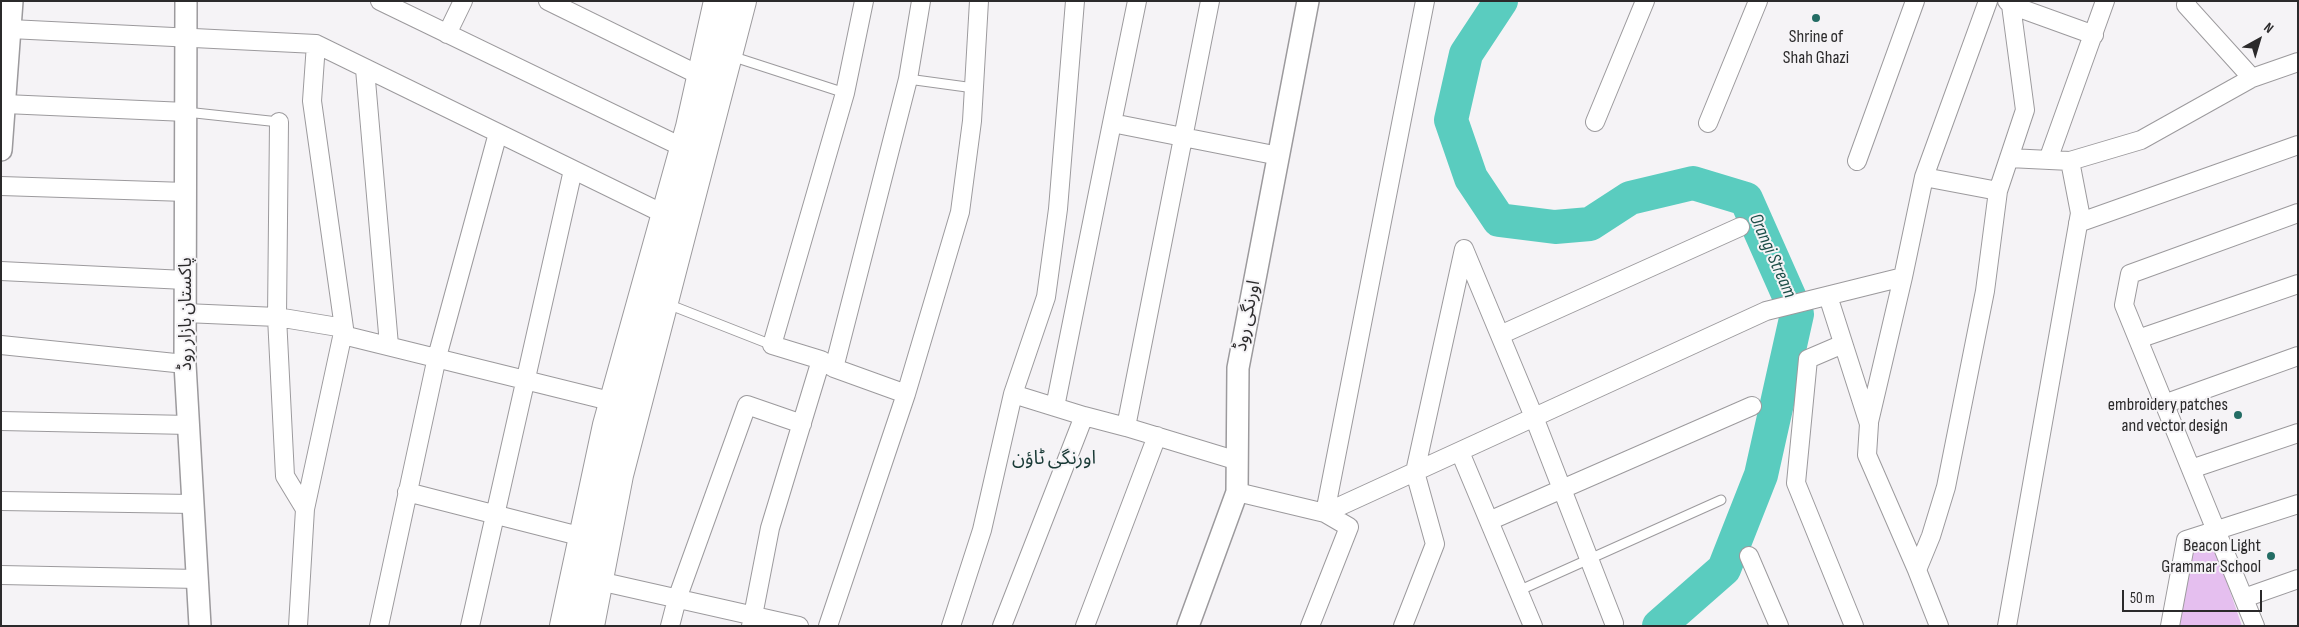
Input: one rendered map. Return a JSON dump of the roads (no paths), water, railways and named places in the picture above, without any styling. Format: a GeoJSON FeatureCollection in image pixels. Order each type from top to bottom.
{"type":"FeatureCollection","features":[{"type":"Feature","properties":{"kind":"main road"},"geometry":{"type":"LineString","coordinates":[[564,626],[614,402],[684,148],[718,1]]}},
{"type":"Feature","properties":{"kind":"main road"},"geometry":{"type":"LineString","coordinates":[[590,626],[619,475],[742,1]]}},
{"type":"Feature","properties":{"kind":"street"},"geometry":{"type":"LineString","coordinates":[[1,150],[12,1]]}},
{"type":"Feature","properties":{"kind":"street","name":"پاکستان بازار روڈ"},"geometry":{"type":"LineString","coordinates":[[186,1],[185,364],[200,626]]}},
{"type":"Feature","properties":{"kind":"street"},"geometry":{"type":"LineString","coordinates":[[380,1],[684,148]]}},
{"type":"Feature","properties":{"kind":"street"},"geometry":{"type":"LineString","coordinates":[[447,34],[462,1]]}},
{"type":"Feature","properties":{"kind":"street"},"geometry":{"type":"LineString","coordinates":[[548,1],[701,76]]}},
{"type":"Feature","properties":{"kind":"street"},"geometry":{"type":"LineString","coordinates":[[864,1],[845,93],[772,345],[906,394]]}},
{"type":"Feature","properties":{"kind":"street"},"geometry":{"type":"LineString","coordinates":[[752,620],[770,528],[802,424],[827,364],[908,79],[921,1]]}},
{"type":"Feature","properties":{"kind":"street"},"geometry":{"type":"LineString","coordinates":[[828,626],[906,394],[960,212],[972,121],[979,1]]}},
{"type":"Feature","properties":{"kind":"street"},"geometry":{"type":"LineString","coordinates":[[951,626],[982,530],[1013,394],[1046,297],[1058,209],[1075,1]]}},
{"type":"Feature","properties":{"kind":"street"},"geometry":{"type":"LineString","coordinates":[[1126,427],[1210,1]]}},
{"type":"Feature","properties":{"kind":"street","name":"اورنگی روڈ"},"geometry":{"type":"LineString","coordinates":[[1188,626],[1237,492],[1238,368],[1308,1]]}},
{"type":"Feature","properties":{"kind":"street"},"geometry":{"type":"LineString","coordinates":[[1325,513],[1425,1]]}},
{"type":"Feature","properties":{"kind":"street"},"geometry":{"type":"LineString","coordinates":[[1595,122],[1645,1]]}},
{"type":"Feature","properties":{"kind":"street"},"geometry":{"type":"LineString","coordinates":[[1708,123],[1758,1]]}},
{"type":"Feature","properties":{"kind":"street"},"geometry":{"type":"LineString","coordinates":[[1857,161],[1915,1]]}},
{"type":"Feature","properties":{"kind":"street"},"geometry":{"type":"LineString","coordinates":[[1939,626],[1867,455],[1869,424],[1924,177],[1988,1]]}},
{"type":"Feature","properties":{"kind":"street"},"geometry":{"type":"LineString","coordinates":[[2048,160],[2105,1]]}},
{"type":"Feature","properties":{"kind":"street"},"geometry":{"type":"LineString","coordinates":[[2187,1],[2186,5],[2252,78]]}},
{"type":"Feature","properties":{"kind":"street"},"geometry":{"type":"LineString","coordinates":[[1055,407],[1112,123],[1131,3]]}},
{"type":"Feature","properties":{"kind":"street"},"geometry":{"type":"LineString","coordinates":[[1917,570],[1931,536],[1946,487],[1985,291],[1998,191],[2025,110],[2010,3],[2094,35]]}},
{"type":"Feature","properties":{"kind":"street"},"geometry":{"type":"LineString","coordinates":[[10,29],[316,44],[666,215]]}},
{"type":"Feature","properties":{"kind":"street"},"geometry":{"type":"LineString","coordinates":[[298,626],[305,509],[343,331],[312,101],[316,44]]}},
{"type":"Feature","properties":{"kind":"street"},"geometry":{"type":"LineString","coordinates":[[2009,158],[2070,161],[2141,140],[2252,78],[2298,62]]}},
{"type":"Feature","properties":{"kind":"street"},"geometry":{"type":"LineString","coordinates":[[366,69],[389,345]]}},
{"type":"Feature","properties":{"kind":"street"},"geometry":{"type":"LineString","coordinates":[[3,112],[186,112]]}},
{"type":"Feature","properties":{"kind":"street"},"geometry":{"type":"LineString","coordinates":[[279,122],[277,317],[285,476],[305,509]]}},
{"type":"Feature","properties":{"kind":"street"},"geometry":{"type":"LineString","coordinates":[[1112,123],[1278,156]]}},
{"type":"Feature","properties":{"kind":"street"},"geometry":{"type":"LineString","coordinates":[[379,626],[436,357],[498,133]]}},
{"type":"Feature","properties":{"kind":"street"},"geometry":{"type":"LineString","coordinates":[[2078,223],[2298,145]]}},
{"type":"Feature","properties":{"kind":"street"},"geometry":{"type":"LineString","coordinates":[[2007,626],[2080,214],[2070,161]]}},
{"type":"Feature","properties":{"kind":"street"},"geometry":{"type":"LineString","coordinates":[[470,626],[573,170]]}},
{"type":"Feature","properties":{"kind":"street"},"geometry":{"type":"LineString","coordinates":[[1924,177],[1998,191]]}},
{"type":"Feature","properties":{"kind":"street"},"geometry":{"type":"LineString","coordinates":[[1,186],[186,192]]}},
{"type":"Feature","properties":{"kind":"street"},"geometry":{"type":"LineString","coordinates":[[2255,626],[2124,305],[2130,274],[2298,213]]}},
{"type":"Feature","properties":{"kind":"street"},"geometry":{"type":"LineString","coordinates":[[1500,335],[1740,227]]}},
{"type":"Feature","properties":{"kind":"street"},"geometry":{"type":"LineString","coordinates":[[1403,626],[1435,544],[1416,472],[1464,250],[1591,559],[1614,623]]}},
{"type":"Feature","properties":{"kind":"street"},"geometry":{"type":"LineString","coordinates":[[1,271],[185,280]]}},
{"type":"Feature","properties":{"kind":"street"},"geometry":{"type":"LineString","coordinates":[[1325,513],[1766,311],[1903,277]]}},
{"type":"Feature","properties":{"kind":"street"},"geometry":{"type":"LineString","coordinates":[[2138,339],[2298,284]]}},
{"type":"Feature","properties":{"kind":"street"},"geometry":{"type":"LineString","coordinates":[[1827,296],[1869,424]]}},
{"type":"Feature","properties":{"kind":"street"},"geometry":{"type":"LineString","coordinates":[[185,313],[277,317],[343,331],[389,345],[614,402]]}},
{"type":"Feature","properties":{"kind":"street"},"geometry":{"type":"LineString","coordinates":[[1844,344],[1808,359],[1796,483],[1854,626]]}},
{"type":"Feature","properties":{"kind":"street"},"geometry":{"type":"LineString","coordinates":[[1,345],[185,364]]}},
{"type":"Feature","properties":{"kind":"street"},"geometry":{"type":"LineString","coordinates":[[2164,404],[2298,356]]}},
{"type":"Feature","properties":{"kind":"street"},"geometry":{"type":"LineString","coordinates":[[1013,394],[1238,461]]}},
{"type":"Feature","properties":{"kind":"street"},"geometry":{"type":"LineString","coordinates":[[670,626],[677,599],[747,405],[802,424]]}},
{"type":"Feature","properties":{"kind":"street"},"geometry":{"type":"LineString","coordinates":[[1489,521],[1752,406]]}},
{"type":"Feature","properties":{"kind":"street"},"geometry":{"type":"LineString","coordinates":[[1002,626],[1084,416]]}},
{"type":"Feature","properties":{"kind":"street"},"geometry":{"type":"LineString","coordinates":[[1,421],[188,425]]}},
{"type":"Feature","properties":{"kind":"street"},"geometry":{"type":"LineString","coordinates":[[2191,469],[2298,433]]}},
{"type":"Feature","properties":{"kind":"street"},"geometry":{"type":"LineString","coordinates":[[1085,626],[1157,436]]}},
{"type":"Feature","properties":{"kind":"street"},"geometry":{"type":"LineString","coordinates":[[1460,452],[1533,626]]}},
{"type":"Feature","properties":{"kind":"street"},"geometry":{"type":"LineString","coordinates":[[407,492],[583,537]]}},
{"type":"Feature","properties":{"kind":"street"},"geometry":{"type":"LineString","coordinates":[[1237,492],[1325,513],[1349,527],[1310,626]]}},
{"type":"Feature","properties":{"kind":"street"},"geometry":{"type":"LineString","coordinates":[[1,500],[193,504]]}},
{"type":"Feature","properties":{"kind":"street"},"geometry":{"type":"LineString","coordinates":[[2170,626],[2186,540],[2298,504]]}},
{"type":"Feature","properties":{"kind":"street"},"geometry":{"type":"LineString","coordinates":[[1748,556],[1778,626]]}},
{"type":"Feature","properties":{"kind":"street"},"geometry":{"type":"LineString","coordinates":[[1,576],[198,580]]}},
{"type":"Feature","properties":{"kind":"street"},"geometry":{"type":"LineString","coordinates":[[2244,598],[2298,579]]}},
{"type":"Feature","properties":{"kind":"street"},"geometry":{"type":"LineString","coordinates":[[599,581],[677,599],[752,620],[799,626]]}},
{"type":"Feature","properties":{"kind":"lane"},"geometry":{"type":"LineString","coordinates":[[728,55],[845,93]]}},
{"type":"Feature","properties":{"kind":"lane"},"geometry":{"type":"LineString","coordinates":[[908,79],[974,88]]}},
{"type":"Feature","properties":{"kind":"lane"},"geometry":{"type":"LineString","coordinates":[[186,112],[279,122]]}},
{"type":"Feature","properties":{"kind":"lane"},"geometry":{"type":"LineString","coordinates":[[664,303],[772,345]]}},
{"type":"Feature","properties":{"kind":"lane"},"geometry":{"type":"LineString","coordinates":[[1518,591],[1721,500]]}},
{"type":"Feature","properties":{"kind":"waterway","name":"Orangi Stream"},"geometry":{"type":"LineString","coordinates":[[1501,1],[1466,54],[1451,120],[1471,178],[1499,220],[1555,227],[1590,224],[1630,198],[1693,183],[1746,199],[1797,314],[1761,475],[1724,569],[1659,626]]}},
{"type":"Feature","properties":{"kind":"place","name":"Shrine of Shah Ghazi"},"geometry":{"type":"Point","coordinates":[1816,18]}},
{"type":"Feature","properties":{"kind":"place","name":"embroidery patches and vector design"},"geometry":{"type":"Point","coordinates":[2238,415]}},
{"type":"Feature","properties":{"kind":"place","name":"Beacon Light Grammar School"},"geometry":{"type":"Point","coordinates":[2271,556]}},
{"type":"Feature","properties":{"kind":"district","name":"اورنگی ٹاؤن"},"geometry":{"type":"Point","coordinates":[1054,459]}}]}
